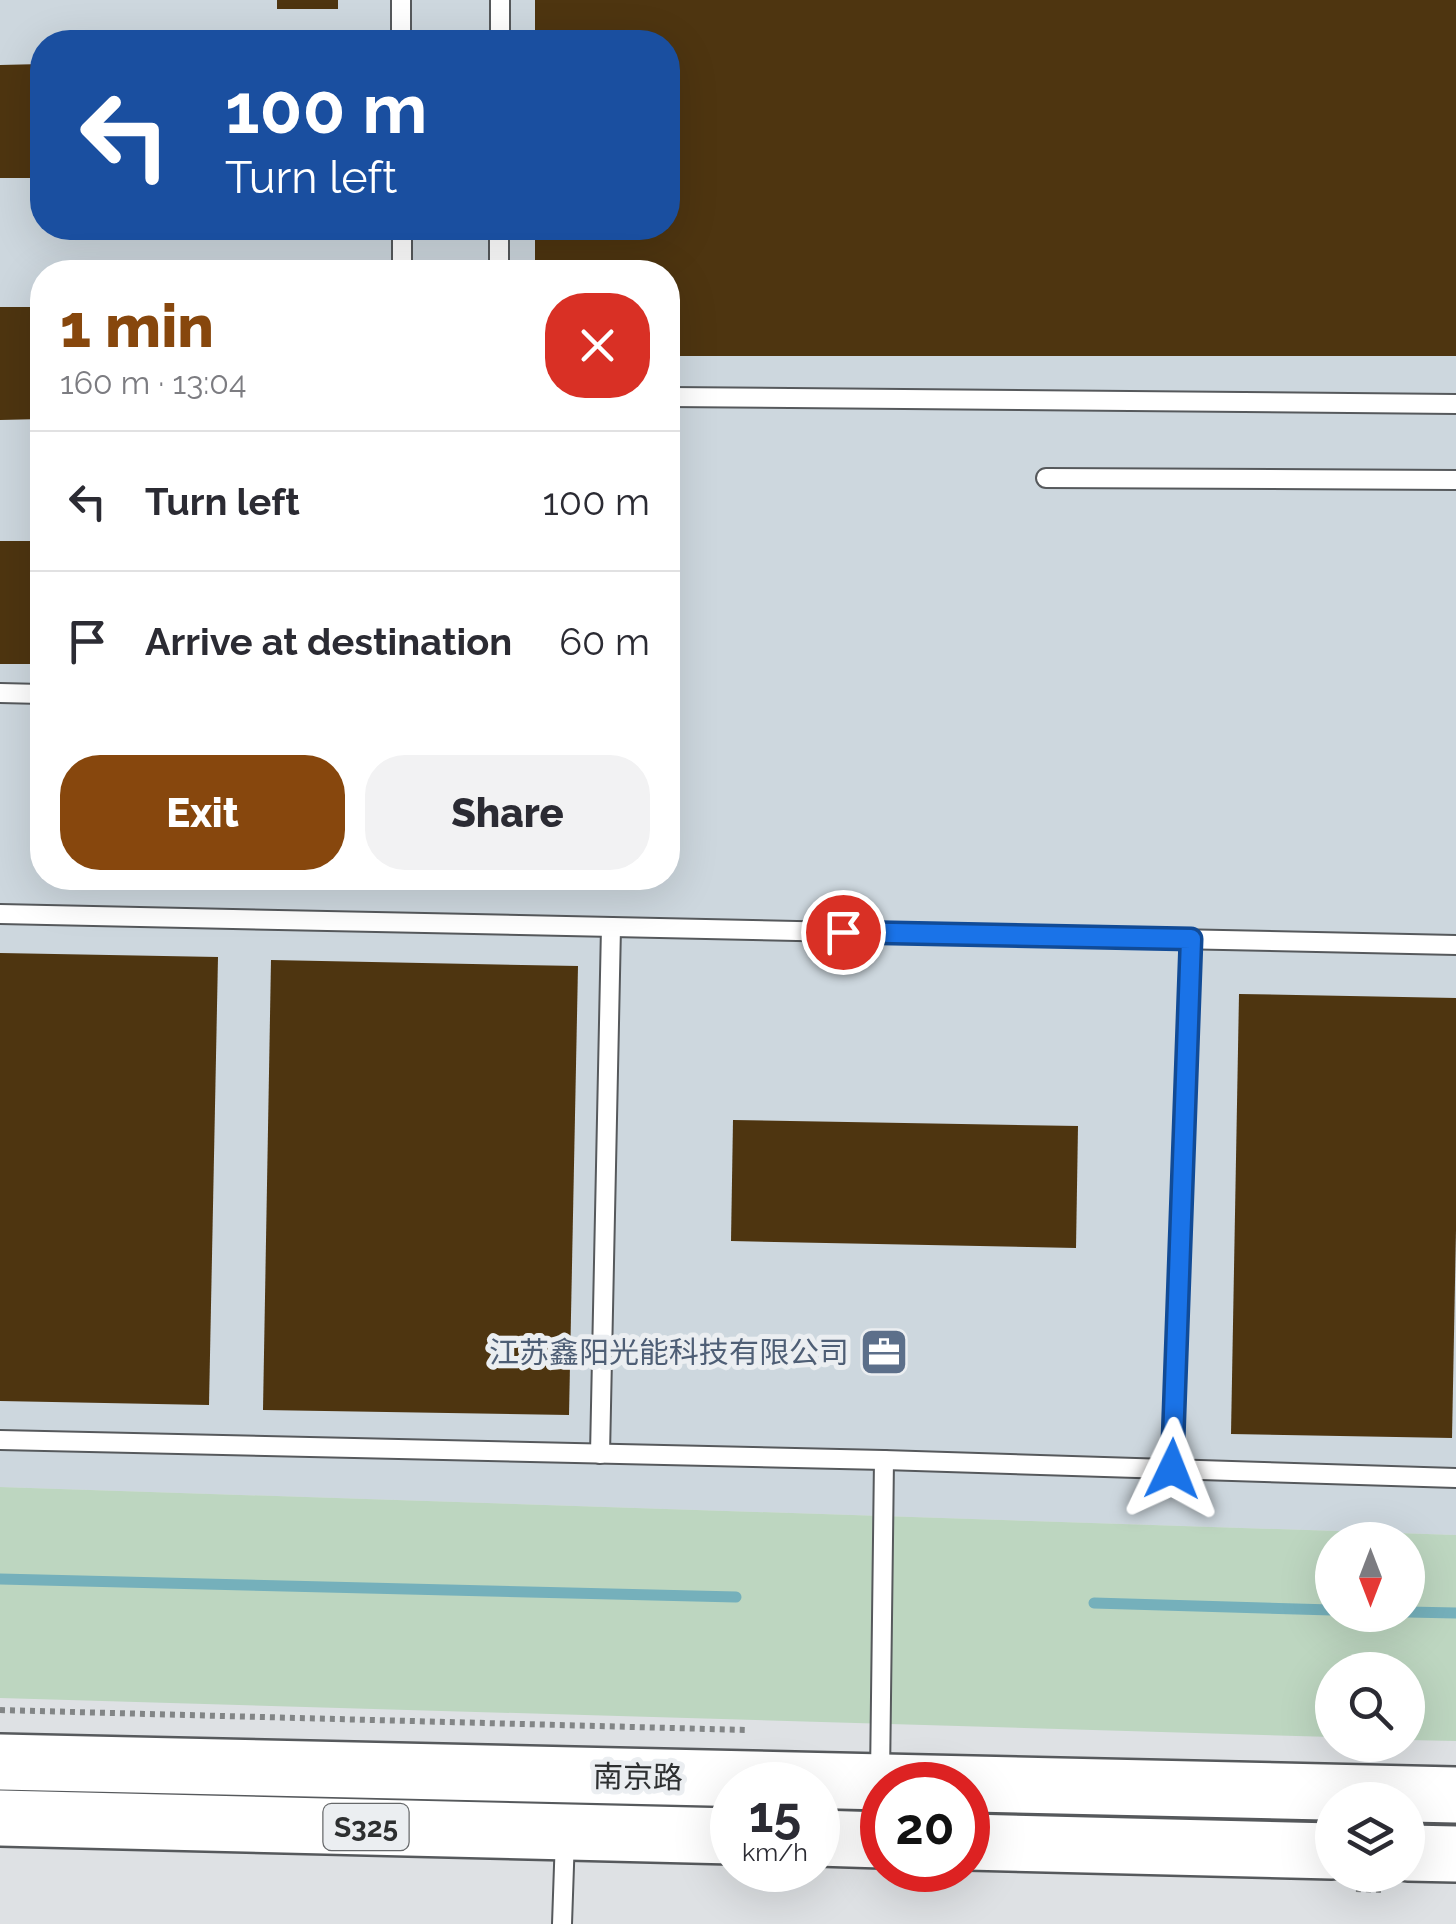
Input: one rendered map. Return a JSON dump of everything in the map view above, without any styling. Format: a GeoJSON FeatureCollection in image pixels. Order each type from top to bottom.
{"type":"FeatureCollection","features":[{"type":"Feature","properties":{"kind":"main road","name":"南京路"},"geometry":{"type":"LineString","coordinates":[[0,1762],[860,1782]]}},
{"type":"Feature","properties":{"kind":"main road","name":"南京路"},"geometry":{"type":"LineString","coordinates":[[990,1784],[1456,1795]]}},
{"type":"Feature","properties":{"kind":"main road","name":"南京路"},"geometry":{"type":"LineString","coordinates":[[0,1818],[710,1835]]}},
{"type":"Feature","properties":{"kind":"main road"},"geometry":{"type":"LineString","coordinates":[[990,1843],[1315,1851]]}},
{"type":"Feature","properties":{"kind":"main road"},"geometry":{"type":"LineString","coordinates":[[1425,1853],[1456,1854]]}},
{"type":"Feature","properties":{"kind":"lane"},"geometry":{"type":"LineString","coordinates":[[401,0],[401,30]]}},
{"type":"Feature","properties":{"kind":"lane"},"geometry":{"type":"LineString","coordinates":[[500,0],[500,30]]}},
{"type":"Feature","properties":{"kind":"lane"},"geometry":{"type":"LineString","coordinates":[[680,397],[1456,404]]}},
{"type":"Feature","properties":{"kind":"lane"},"geometry":{"type":"LineString","coordinates":[[1046,478],[1456,480]]}},
{"type":"Feature","properties":{"kind":"lane"},"geometry":{"type":"LineString","coordinates":[[0,693],[30,694]]}},
{"type":"Feature","properties":{"kind":"lane"},"geometry":{"type":"LineString","coordinates":[[0,914],[1456,944]]}},
{"type":"Feature","properties":{"kind":"lane"},"geometry":{"type":"LineString","coordinates":[[600,1454],[612,927]]}},
{"type":"Feature","properties":{"kind":"lane"},"geometry":{"type":"LineString","coordinates":[[1172,1469],[1191,939]]}},
{"type":"Feature","properties":{"kind":"lane"},"geometry":{"type":"LineString","coordinates":[[0,1440],[884,1460],[1456,1478]]}},
{"type":"Feature","properties":{"kind":"lane"},"geometry":{"type":"LineString","coordinates":[[880,1762],[884,1460]]}},
{"type":"Feature","properties":{"kind":"lane"},"geometry":{"type":"LineString","coordinates":[[562,1924],[566,1832]]}},
{"type":"Feature","properties":{"kind":"path"},"geometry":{"type":"LineString","coordinates":[[0,1710],[764,1730]]}},
{"type":"Feature","properties":{"kind":"shaded area"},"geometry":{"type":"Polygon","coordinates":[[[0,0],[1456,0],[1456,1535],[1425,1534],[1425,1522],[1315,1522],[1315,1530],[0,1487],[0,0]]]}},
{"type":"Feature","properties":{"kind":"green space"},"geometry":{"type":"Polygon","coordinates":[[[0,1487],[1315,1530],[1315,1632],[1425,1632],[1425,1534],[1456,1535],[1456,1741],[1425,1740],[1425,1652],[1315,1652],[1315,1737],[0,1698],[0,1487]]]}},
{"type":"Feature","properties":{"kind":"building"},"geometry":{"type":"Polygon","coordinates":[[[277,0],[338,0],[338,9],[277,9],[277,0]]]}},
{"type":"Feature","properties":{"kind":"building"},"geometry":{"type":"Polygon","coordinates":[[[535,0],[1456,0],[1456,356],[680,356],[680,260],[535,260],[535,240],[680,240],[680,30],[535,30],[535,0]]]}},
{"type":"Feature","properties":{"kind":"building"},"geometry":{"type":"Polygon","coordinates":[[[30,64],[30,178],[0,178],[0,65],[30,64]]]}},
{"type":"Feature","properties":{"kind":"building"},"geometry":{"type":"Polygon","coordinates":[[[0,307],[30,307],[30,419],[0,420],[0,307]]]}},
{"type":"Feature","properties":{"kind":"building"},"geometry":{"type":"Polygon","coordinates":[[[0,541],[30,541],[30,664],[0,664],[0,541]]]}},
{"type":"Feature","properties":{"kind":"building"},"geometry":{"type":"Polygon","coordinates":[[[0,953],[218,957],[209,1405],[0,1401],[0,953]]]}},
{"type":"Feature","properties":{"kind":"building"},"geometry":{"type":"Polygon","coordinates":[[[271,960],[578,966],[569,1415],[263,1410],[271,960]]]}},
{"type":"Feature","properties":{"kind":"building"},"geometry":{"type":"Polygon","coordinates":[[[1239,994],[1456,998],[1452,1438],[1231,1434],[1239,994]]]}},
{"type":"Feature","properties":{"kind":"building"},"geometry":{"type":"Polygon","coordinates":[[[733,1120],[1078,1126],[1076,1248],[731,1241],[733,1120]]]}},
{"type":"Feature","properties":{"kind":"waterway"},"geometry":{"type":"LineString","coordinates":[[0,1579],[736,1597]]}},
{"type":"Feature","properties":{"kind":"waterway"},"geometry":{"type":"LineString","coordinates":[[1094,1603],[1315,1610]]}},
{"type":"Feature","properties":{"kind":"waterway"},"geometry":{"type":"LineString","coordinates":[[1425,1612],[1456,1613]]}},
{"type":"Feature","properties":{"kind":"place","name":"江苏鑫阳光能科技有限公司"},"geometry":{"type":"Point","coordinates":[884,1352]}},
{"type":"Feature","properties":{"kind":"route"},"geometry":{"type":"LineString","coordinates":[[843,932],[1191,939],[1172,1469]]}}]}
